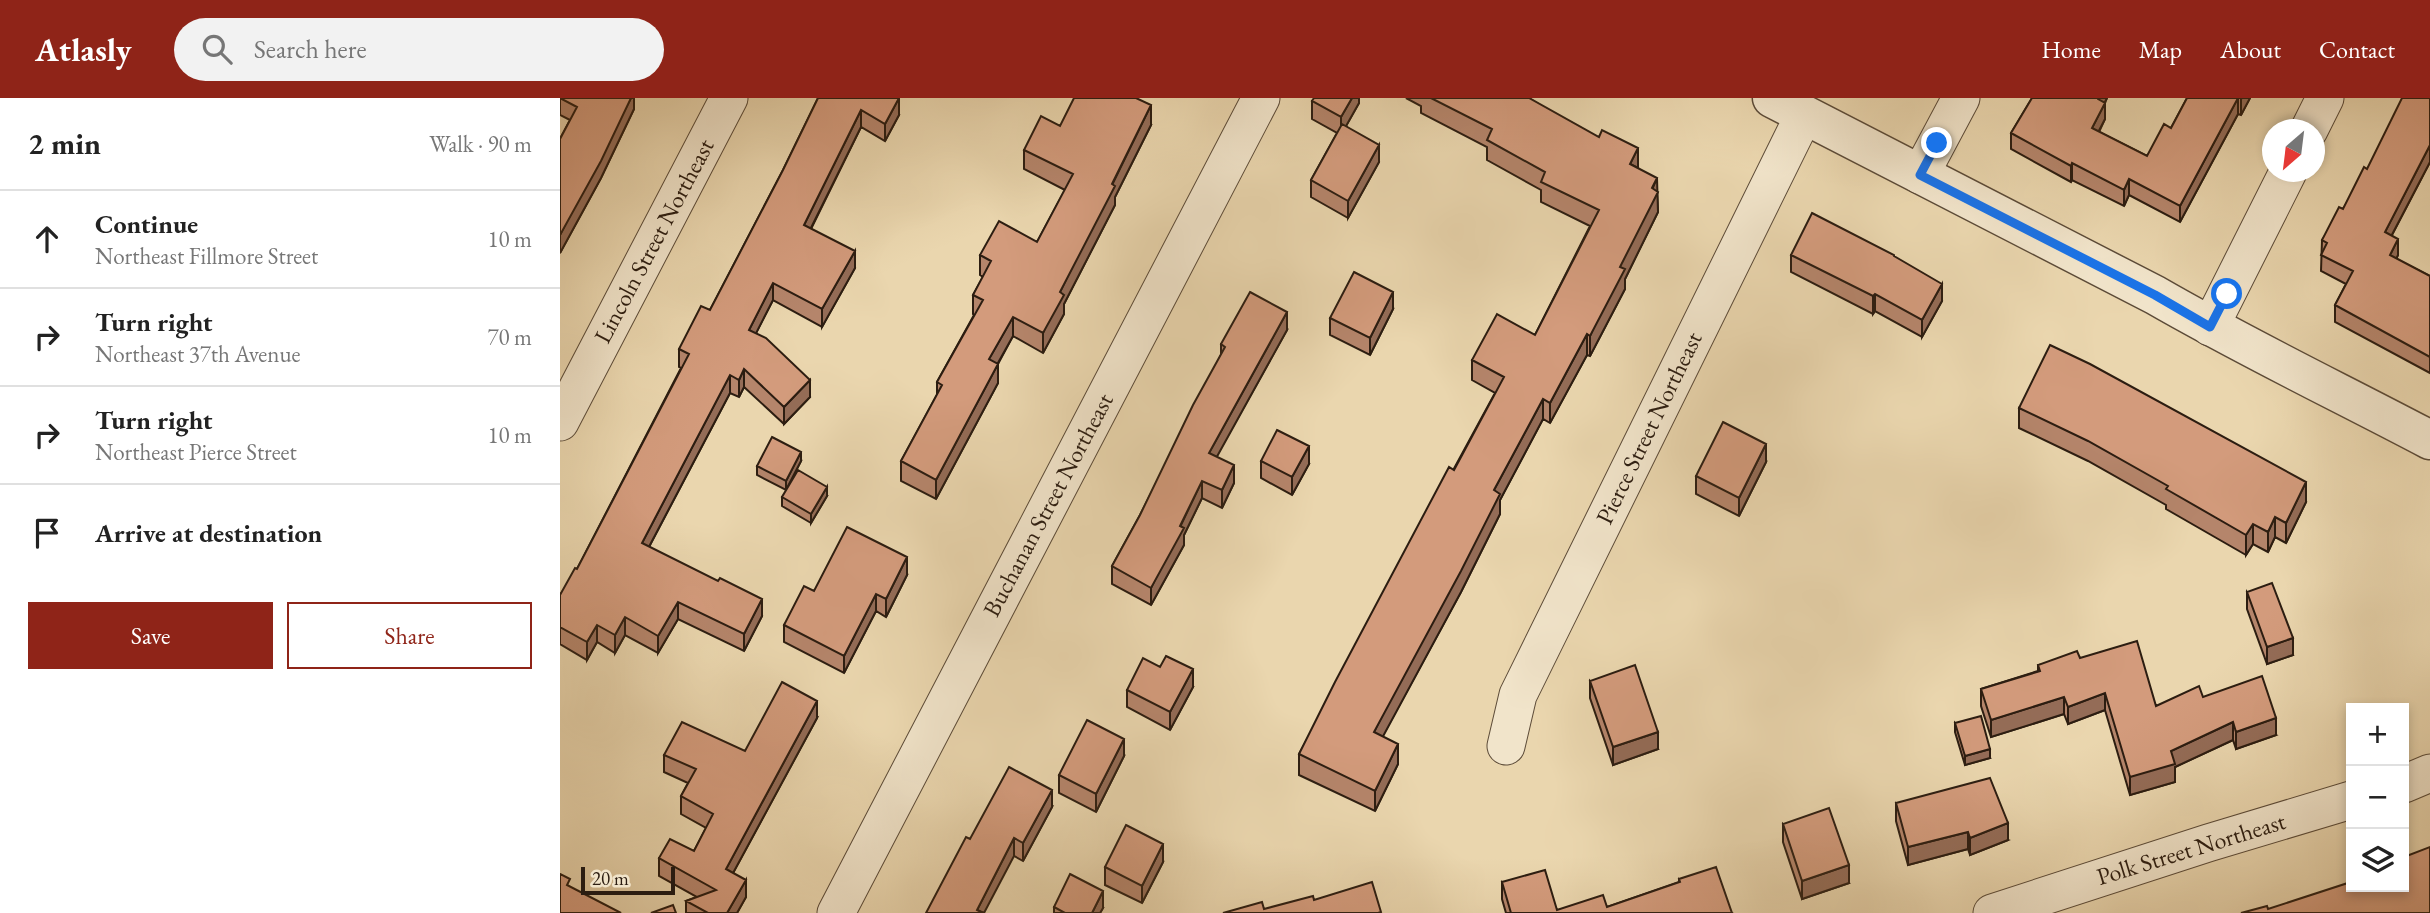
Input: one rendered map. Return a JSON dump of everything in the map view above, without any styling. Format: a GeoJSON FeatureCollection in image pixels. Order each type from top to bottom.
{"type":"FeatureCollection","features":[{"type":"Feature","properties":{"kind":"street","name":"Lincoln Street Northeast"},"geometry":{"type":"LineString","coordinates":[[560,422],[729,98]]}},
{"type":"Feature","properties":{"kind":"street","name":"Buchanan Street Northeast"},"geometry":{"type":"LineString","coordinates":[[836,913],[1261,98]]}},
{"type":"Feature","properties":{"kind":"street"},"geometry":{"type":"LineString","coordinates":[[1920,175],[1961,98]]}},
{"type":"Feature","properties":{"kind":"street"},"geometry":{"type":"LineString","coordinates":[[2314,119],[2325,98]]}},
{"type":"Feature","properties":{"kind":"street"},"geometry":{"type":"LineString","coordinates":[[1788,106],[2430,440]]}},
{"type":"Feature","properties":{"kind":"street","name":"Pierce Street Northeast"},"geometry":{"type":"LineString","coordinates":[[1506,746],[1518,695],[1788,106]]}},
{"type":"Feature","properties":{"kind":"street"},"geometry":{"type":"LineString","coordinates":[[2210,327],[2283,182]]}},
{"type":"Feature","properties":{"kind":"street"},"geometry":{"type":"LineString","coordinates":[[2409,782],[2430,773]]}},
{"type":"Feature","properties":{"kind":"street","name":"Polk Street Northeast"},"geometry":{"type":"LineString","coordinates":[[1992,913],[2346,802]]}},
{"type":"Feature","properties":{"kind":"building"},"geometry":{"type":"Polygon","coordinates":[[[560,98],[631,98],[601,161],[560,235],[560,139],[577,107],[560,98]]]}},
{"type":"Feature","properties":{"kind":"building"},"geometry":{"type":"Polygon","coordinates":[[[818,98],[899,98],[885,124],[861,110],[804,225],[855,251],[822,309],[773,283],[749,330],[766,338],[810,380],[784,407],[744,369],[739,380],[730,375],[642,543],[718,581],[720,578],[762,599],[744,634],[678,602],[658,636],[625,617],[615,635],[597,625],[587,642],[560,627],[560,595],[575,568],[577,569],[689,354],[679,349],[701,306],[710,310],[818,98]]]}},
{"type":"Feature","properties":{"kind":"building"},"geometry":{"type":"Polygon","coordinates":[[[1074,98],[1136,98],[1151,105],[1112,184],[1115,186],[1060,292],[1064,295],[1043,333],[1013,317],[989,359],[998,364],[936,480],[901,461],[942,385],[937,382],[983,300],[973,295],[991,261],[980,255],[999,221],[1037,242],[1073,174],[1024,150],[1041,116],[1060,126],[1074,98]]]}},
{"type":"Feature","properties":{"kind":"building"},"geometry":{"type":"Polygon","coordinates":[[[1314,98],[1352,98],[1341,117],[1312,101],[1314,98]]]}},
{"type":"Feature","properties":{"kind":"building"},"geometry":{"type":"Polygon","coordinates":[[[1431,98],[1529,98],[1599,137],[1602,130],[1638,148],[1630,164],[1657,178],[1652,188],[1658,192],[1620,267],[1625,269],[1590,336],[1587,334],[1550,403],[1543,399],[1494,490],[1500,494],[1461,571],[1374,732],[1398,744],[1375,791],[1299,754],[1449,467],[1454,470],[1504,377],[1472,360],[1497,314],[1535,335],[1599,210],[1541,182],[1545,172],[1487,140],[1492,129],[1431,98]]]}},
{"type":"Feature","properties":{"kind":"building"},"geometry":{"type":"Polygon","coordinates":[[[2032,98],[2098,98],[2105,103],[2092,128],[2147,156],[2164,124],[2171,128],[2187,98],[2238,98],[2180,206],[2129,179],[2124,190],[2072,163],[2071,166],[2011,133],[2032,98]]]}},
{"type":"Feature","properties":{"kind":"building"},"geometry":{"type":"Polygon","coordinates":[[[2402,98],[2430,98],[2430,145],[2385,232],[2398,239],[2390,255],[2430,276],[2430,357],[2335,305],[2353,271],[2321,255],[2327,243],[2322,240],[2339,207],[2343,209],[2364,167],[2367,169],[2402,98]]]}},
{"type":"Feature","properties":{"kind":"building"},"geometry":{"type":"Polygon","coordinates":[[[1342,124],[1379,145],[1348,201],[1311,180],[1342,124]]]}},
{"type":"Feature","properties":{"kind":"building"},"geometry":{"type":"Polygon","coordinates":[[[1812,213],[1894,255],[1942,284],[1922,320],[1875,294],[1873,296],[1791,255],[1812,213]]]}},
{"type":"Feature","properties":{"kind":"building"},"geometry":{"type":"Polygon","coordinates":[[[1354,272],[1393,292],[1370,338],[1330,318],[1354,272]]]}},
{"type":"Feature","properties":{"kind":"building"},"geometry":{"type":"Polygon","coordinates":[[[1250,292],[1287,312],[1209,453],[1234,465],[1222,490],[1202,481],[1180,526],[1184,528],[1151,588],[1112,566],[1225,347],[1221,344],[1250,292]]]}},
{"type":"Feature","properties":{"kind":"building"},"geometry":{"type":"Polygon","coordinates":[[[2050,345],[2090,364],[2306,482],[2286,523],[2275,517],[2268,532],[2253,524],[2246,535],[2166,489],[2168,486],[2088,441],[2019,408],[2050,345]]]}},
{"type":"Feature","properties":{"kind":"building"},"geometry":{"type":"Polygon","coordinates":[[[1723,422],[1766,444],[1739,498],[1696,476],[1723,422]]]}},
{"type":"Feature","properties":{"kind":"building"},"geometry":{"type":"Polygon","coordinates":[[[1277,430],[1309,446],[1292,477],[1261,461],[1277,430]]]}},
{"type":"Feature","properties":{"kind":"building"},"geometry":{"type":"Polygon","coordinates":[[[772,437],[801,452],[786,481],[757,466],[772,437]]]}},
{"type":"Feature","properties":{"kind":"building"},"geometry":{"type":"Polygon","coordinates":[[[798,470],[827,487],[811,514],[782,497],[798,470]]]}},
{"type":"Feature","properties":{"kind":"building"},"geometry":{"type":"Polygon","coordinates":[[[847,527],[907,557],[886,599],[876,594],[844,656],[784,625],[804,586],[814,591],[847,527]]]}},
{"type":"Feature","properties":{"kind":"building"},"geometry":{"type":"Polygon","coordinates":[[[2272,583],[2293,638],[2267,647],[2247,592],[2272,583]]]}},
{"type":"Feature","properties":{"kind":"building"},"geometry":{"type":"Polygon","coordinates":[[[2137,641],[2156,706],[2199,686],[2203,697],[2262,676],[2276,718],[2236,732],[2233,722],[2171,751],[2175,764],[2130,777],[2105,693],[2068,707],[2064,697],[1991,720],[1981,689],[2040,671],[2038,665],[2077,651],[2080,658],[2137,641]]]}},
{"type":"Feature","properties":{"kind":"building"},"geometry":{"type":"Polygon","coordinates":[[[1166,656],[1193,669],[1170,712],[1127,690],[1143,658],[1160,667],[1166,656]]]}},
{"type":"Feature","properties":{"kind":"building"},"geometry":{"type":"Polygon","coordinates":[[[1635,665],[1658,732],[1613,747],[1590,681],[1635,665]]]}},
{"type":"Feature","properties":{"kind":"building"},"geometry":{"type":"Polygon","coordinates":[[[782,682],[817,701],[726,869],[746,880],[727,913],[708,913],[686,901],[716,890],[659,858],[670,839],[694,851],[713,814],[681,796],[696,769],[664,755],[682,722],[745,751],[782,682]]]}},
{"type":"Feature","properties":{"kind":"building"},"geometry":{"type":"Polygon","coordinates":[[[1981,716],[1990,749],[1965,756],[1955,723],[1981,716]]]}},
{"type":"Feature","properties":{"kind":"building"},"geometry":{"type":"Polygon","coordinates":[[[1087,720],[1124,739],[1096,794],[1059,775],[1087,720]]]}},
{"type":"Feature","properties":{"kind":"building"},"geometry":{"type":"Polygon","coordinates":[[[1009,767],[1052,790],[1023,843],[1014,838],[977,910],[983,913],[926,913],[966,837],[970,839],[1009,767]]]}},
{"type":"Feature","properties":{"kind":"building"},"geometry":{"type":"Polygon","coordinates":[[[1990,778],[2008,823],[1970,838],[1968,832],[1908,847],[1896,803],[1990,778]]]}},
{"type":"Feature","properties":{"kind":"building"},"geometry":{"type":"Polygon","coordinates":[[[1829,808],[1849,865],[1802,881],[1783,824],[1829,808]]]}},
{"type":"Feature","properties":{"kind":"building"},"geometry":{"type":"Polygon","coordinates":[[[1126,825],[1163,844],[1142,886],[1105,867],[1126,825]]]}},
{"type":"Feature","properties":{"kind":"building"},"geometry":{"type":"Polygon","coordinates":[[[2430,847],[2430,913],[2241,913],[2267,906],[2268,909],[2346,884],[2346,892],[2409,892],[2409,855],[2430,847]]]}},
{"type":"Feature","properties":{"kind":"building"},"geometry":{"type":"Polygon","coordinates":[[[1716,867],[1732,913],[1511,913],[1502,882],[1545,870],[1557,910],[1603,895],[1607,907],[1716,867]]]}},
{"type":"Feature","properties":{"kind":"building"},"geometry":{"type":"Polygon","coordinates":[[[560,874],[570,879],[567,885],[621,913],[560,913],[560,874]]]}},
{"type":"Feature","properties":{"kind":"building"},"geometry":{"type":"Polygon","coordinates":[[[1070,874],[1103,891],[1092,913],[1065,913],[1054,907],[1070,874]]]}},
{"type":"Feature","properties":{"kind":"building"},"geometry":{"type":"Polygon","coordinates":[[[1372,882],[1381,912],[1378,913],[1223,913],[1262,902],[1264,909],[1313,896],[1314,900],[1372,882]]]}},
{"type":"Feature","properties":{"kind":"building"},"geometry":{"type":"Polygon","coordinates":[[[673,905],[676,913],[651,913],[673,905]]]}},
{"type":"Feature","properties":{"kind":"route"},"geometry":{"type":"LineString","coordinates":[[1937,143],[1920,175],[2155,295],[2210,327],[2227,294]]}}]}
